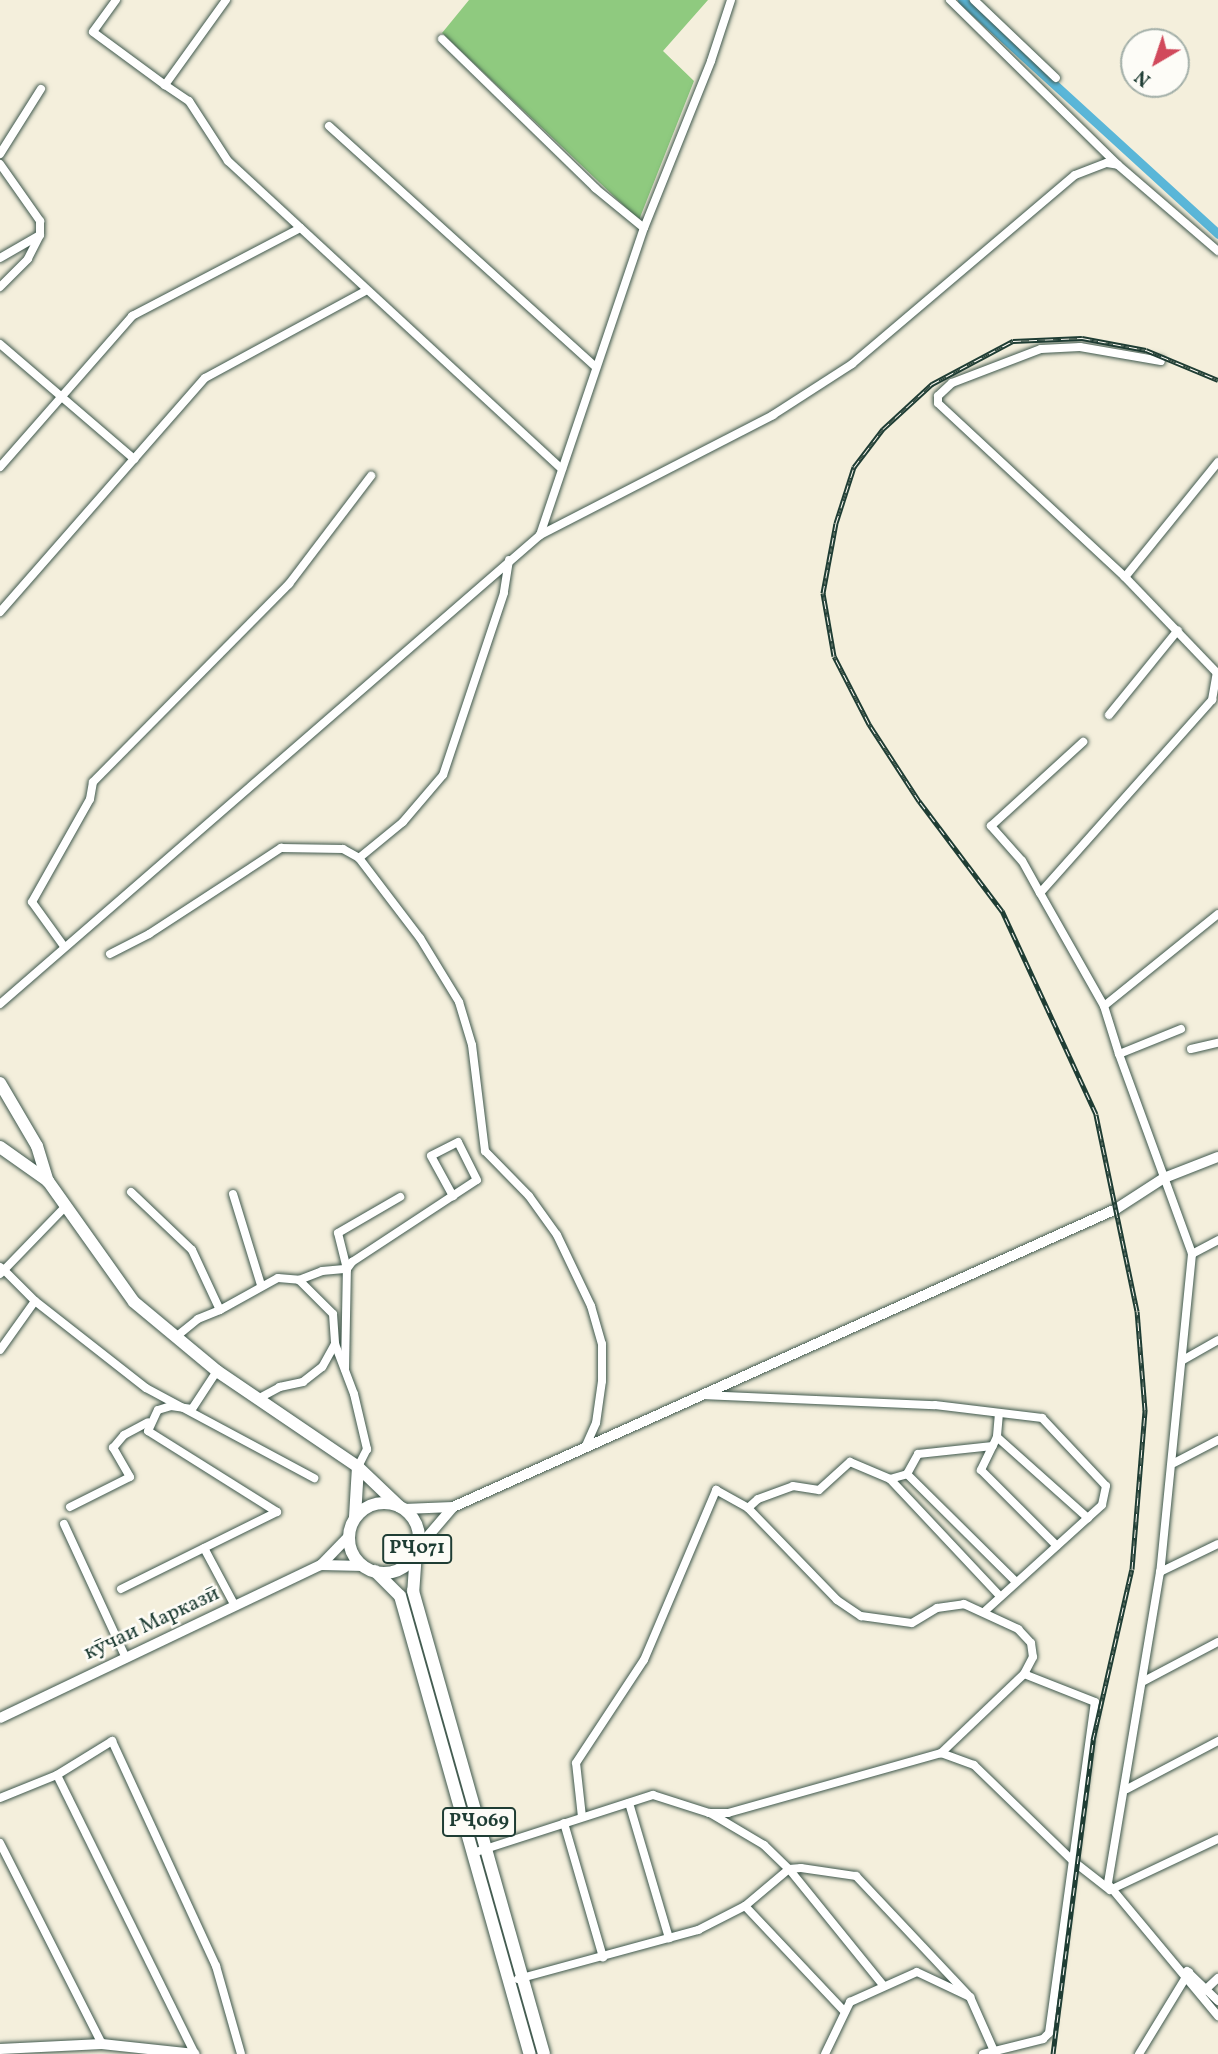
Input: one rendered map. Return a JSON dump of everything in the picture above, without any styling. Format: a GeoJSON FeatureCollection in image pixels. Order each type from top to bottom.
{"type":"FeatureCollection","features":[{"type":"Feature","properties":{"kind":"main road"},"geometry":{"type":"LineString","coordinates":[[0,1083],[37,1146],[48,1181],[134,1302],[217,1371],[358,1467],[402,1508]]}},
{"type":"Feature","properties":{"kind":"main road"},"geometry":{"type":"LineString","coordinates":[[0,1147],[48,1181]]}},
{"type":"Feature","properties":{"kind":"main road"},"geometry":{"type":"LineString","coordinates":[[355,1517],[358,1467]]}},
{"type":"Feature","properties":{"kind":"main road","name":"РҶ071"},"geometry":{"type":"LineString","coordinates":[[370,1505],[402,1508],[417,1527],[416,1550],[394,1571],[369,1569],[356,1558],[349,1536],[355,1517],[370,1505]]}},
{"type":"Feature","properties":{"kind":"main road"},"geometry":{"type":"LineString","coordinates":[[321,1565],[349,1536]]}},
{"type":"Feature","properties":{"kind":"main road","name":"РҶ069"},"geometry":{"type":"LineString","coordinates":[[416,1550],[413,1591],[518,1979],[544,2054]]}},
{"type":"Feature","properties":{"kind":"main road"},"geometry":{"type":"LineString","coordinates":[[321,1565],[369,1569]]}},
{"type":"Feature","properties":{"kind":"main road","name":"кӯчаи Марказӣ"},"geometry":{"type":"LineString","coordinates":[[0,1718],[321,1565]]}},
{"type":"Feature","properties":{"kind":"main road","name":"РҶ069"},"geometry":{"type":"LineString","coordinates":[[369,1569],[400,1596],[482,1850]]}},
{"type":"Feature","properties":{"kind":"main road","name":"РҶ069"},"geometry":{"type":"LineString","coordinates":[[518,1979],[530,2054]]}},
{"type":"Feature","properties":{"kind":"main road"},"geometry":{"type":"LineString","coordinates":[[0,2049],[102,2044],[195,2054]]}},
{"type":"Feature","properties":{"kind":"street"},"geometry":{"type":"LineString","coordinates":[[117,0],[93,32],[189,101],[228,161],[562,469]]}},
{"type":"Feature","properties":{"kind":"street"},"geometry":{"type":"LineString","coordinates":[[165,85],[226,0]]}},
{"type":"Feature","properties":{"kind":"street"},"geometry":{"type":"LineString","coordinates":[[540,535],[644,228],[711,61],[730,0]]}},
{"type":"Feature","properties":{"kind":"street"},"geometry":{"type":"LineString","coordinates":[[950,0],[1118,165],[1217,248]]}},
{"type":"Feature","properties":{"kind":"street"},"geometry":{"type":"LineString","coordinates":[[974,0],[1056,78]]}},
{"type":"Feature","properties":{"kind":"street"},"geometry":{"type":"LineString","coordinates":[[442,39],[595,188],[644,228]]}},
{"type":"Feature","properties":{"kind":"street"},"geometry":{"type":"LineString","coordinates":[[0,154],[41,89]]}},
{"type":"Feature","properties":{"kind":"street"},"geometry":{"type":"LineString","coordinates":[[329,126],[596,367]]}},
{"type":"Feature","properties":{"kind":"street"},"geometry":{"type":"LineString","coordinates":[[0,1004],[63,945],[540,535],[773,415],[852,364],[1075,175],[1107,163],[1118,165]]}},
{"type":"Feature","properties":{"kind":"street"},"geometry":{"type":"LineString","coordinates":[[0,164],[40,221],[40,235],[28,259],[0,288]]}},
{"type":"Feature","properties":{"kind":"street"},"geometry":{"type":"LineString","coordinates":[[0,467],[132,316],[300,228]]}},
{"type":"Feature","properties":{"kind":"street"},"geometry":{"type":"LineString","coordinates":[[0,258],[40,235]]}},
{"type":"Feature","properties":{"kind":"street"},"geometry":{"type":"LineString","coordinates":[[0,612],[205,378],[367,290]]}},
{"type":"Feature","properties":{"kind":"street"},"geometry":{"type":"LineString","coordinates":[[0,344],[134,459]]}},
{"type":"Feature","properties":{"kind":"street"},"geometry":{"type":"LineString","coordinates":[[1040,893],[1212,700],[1217,673],[1125,577],[938,403],[938,396],[952,383],[1041,349],[1080,347],[1161,361]]}},
{"type":"Feature","properties":{"kind":"street"},"geometry":{"type":"LineString","coordinates":[[1125,577],[1218,462]]}},
{"type":"Feature","properties":{"kind":"street"},"geometry":{"type":"LineString","coordinates":[[63,945],[32,902],[90,799],[93,782],[289,584],[371,476]]}},
{"type":"Feature","properties":{"kind":"street"},"geometry":{"type":"LineString","coordinates":[[359,858],[403,822],[443,775],[504,593],[509,560]]}},
{"type":"Feature","properties":{"kind":"street"},"geometry":{"type":"LineString","coordinates":[[1109,715],[1178,630]]}},
{"type":"Feature","properties":{"kind":"street"},"geometry":{"type":"LineString","coordinates":[[1083,742],[991,826],[1021,861],[1104,1006],[1192,1254],[1174,1463],[1160,1572],[1110,1890]]}},
{"type":"Feature","properties":{"kind":"street"},"geometry":{"type":"LineString","coordinates":[[110,954],[149,934],[281,848],[342,849],[359,858],[421,938],[459,1002],[472,1045],[485,1150],[529,1196],[557,1235],[592,1306],[602,1344],[602,1381],[596,1423],[586,1446]]}},
{"type":"Feature","properties":{"kind":"street"},"geometry":{"type":"LineString","coordinates":[[1104,1006],[1218,914]]}},
{"type":"Feature","properties":{"kind":"street"},"geometry":{"type":"LineString","coordinates":[[1119,1054],[1181,1029]]}},
{"type":"Feature","properties":{"kind":"street"},"geometry":{"type":"LineString","coordinates":[[1191,1049],[1218,1044]]}},
{"type":"Feature","properties":{"kind":"street"},"geometry":{"type":"LineString","coordinates":[[176,1337],[198,1319],[278,1278],[299,1280],[322,1271],[347,1269],[477,1180],[458,1142],[431,1156],[453,1196]]}},
{"type":"Feature","properties":{"kind":"street"},"geometry":{"type":"LineString","coordinates":[[402,1508],[453,1507],[1116,1209],[1164,1178],[1218,1157]]}},
{"type":"Feature","properties":{"kind":"street"},"geometry":{"type":"LineString","coordinates":[[131,1192],[192,1250],[220,1310]]}},
{"type":"Feature","properties":{"kind":"street"},"geometry":{"type":"LineString","coordinates":[[233,1194],[261,1285]]}},
{"type":"Feature","properties":{"kind":"street"},"geometry":{"type":"LineString","coordinates":[[345,1369],[347,1269],[338,1233],[400,1197]]}},
{"type":"Feature","properties":{"kind":"street"},"geometry":{"type":"LineString","coordinates":[[66,1206],[1,1270],[35,1301],[146,1388],[192,1409],[314,1478]]}},
{"type":"Feature","properties":{"kind":"street"},"geometry":{"type":"LineString","coordinates":[[1192,1254],[1218,1240]]}},
{"type":"Feature","properties":{"kind":"street"},"geometry":{"type":"LineString","coordinates":[[299,1280],[332,1314],[335,1344],[345,1369],[367,1449],[358,1467]]}},
{"type":"Feature","properties":{"kind":"street"},"geometry":{"type":"LineString","coordinates":[[0,1350],[35,1301]]}},
{"type":"Feature","properties":{"kind":"street"},"geometry":{"type":"LineString","coordinates":[[1182,1360],[1218,1340]]}},
{"type":"Feature","properties":{"kind":"street"},"geometry":{"type":"LineString","coordinates":[[257,1399],[280,1387],[303,1382],[322,1367],[335,1344]]}},
{"type":"Feature","properties":{"kind":"street"},"geometry":{"type":"LineString","coordinates":[[192,1409],[217,1371]]}},
{"type":"Feature","properties":{"kind":"street"},"geometry":{"type":"LineString","coordinates":[[699,1395],[935,1405],[1042,1418],[1106,1486],[1102,1505],[985,1611]]}},
{"type":"Feature","properties":{"kind":"street"},"geometry":{"type":"LineString","coordinates":[[70,1507],[130,1477],[113,1448],[124,1435],[148,1422],[158,1410],[171,1406],[192,1409]]}},
{"type":"Feature","properties":{"kind":"street"},"geometry":{"type":"LineString","coordinates":[[999,1413],[998,1437],[981,1470],[1057,1546]]}},
{"type":"Feature","properties":{"kind":"street"},"geometry":{"type":"LineString","coordinates":[[121,1589],[278,1512],[148,1431],[148,1422]]}},
{"type":"Feature","properties":{"kind":"street"},"geometry":{"type":"LineString","coordinates":[[998,1437],[1088,1518]]}},
{"type":"Feature","properties":{"kind":"street"},"geometry":{"type":"LineString","coordinates":[[1174,1463],[1218,1440]]}},
{"type":"Feature","properties":{"kind":"street"},"geometry":{"type":"LineString","coordinates":[[890,1479],[907,1474],[918,1454],[993,1446]]}},
{"type":"Feature","properties":{"kind":"street"},"geometry":{"type":"LineString","coordinates":[[748,1508],[758,1499],[793,1486],[819,1490],[850,1462],[890,1479],[1000,1596]]}},
{"type":"Feature","properties":{"kind":"street"},"geometry":{"type":"LineString","coordinates":[[907,1474],[1016,1582]]}},
{"type":"Feature","properties":{"kind":"street"},"geometry":{"type":"LineString","coordinates":[[582,1817],[576,1763],[645,1660],[716,1490],[748,1508],[836,1600],[861,1616],[912,1623],[937,1608],[964,1604],[985,1611],[1018,1629],[1031,1643],[1033,1657],[1024,1674],[941,1753],[817,1791],[728,1813],[709,1813]]}},
{"type":"Feature","properties":{"kind":"street"},"geometry":{"type":"LineString","coordinates":[[416,1550],[453,1507]]}},
{"type":"Feature","properties":{"kind":"street"},"geometry":{"type":"LineString","coordinates":[[64,1524],[126,1658]]}},
{"type":"Feature","properties":{"kind":"street"},"geometry":{"type":"LineString","coordinates":[[1160,1572],[1218,1544]]}},
{"type":"Feature","properties":{"kind":"street"},"geometry":{"type":"LineString","coordinates":[[204,1548],[235,1606]]}},
{"type":"Feature","properties":{"kind":"street"},"geometry":{"type":"LineString","coordinates":[[1144,1681],[1218,1642]]}},
{"type":"Feature","properties":{"kind":"street"},"geometry":{"type":"LineString","coordinates":[[983,2054],[1043,2039],[1049,2033],[1095,1702],[1024,1674]]}},
{"type":"Feature","properties":{"kind":"street"},"geometry":{"type":"LineString","coordinates":[[0,1798],[57,1775],[112,1741],[216,1966],[241,2054]]}},
{"type":"Feature","properties":{"kind":"street"},"geometry":{"type":"LineString","coordinates":[[1127,1789],[1218,1741]]}},
{"type":"Feature","properties":{"kind":"street"},"geometry":{"type":"LineString","coordinates":[[941,1753],[974,1765],[1073,1861],[1110,1890],[1173,1962],[1218,2001]]}},
{"type":"Feature","properties":{"kind":"street"},"geometry":{"type":"LineString","coordinates":[[57,1775],[195,2054]]}},
{"type":"Feature","properties":{"kind":"street"},"geometry":{"type":"LineString","coordinates":[[482,1850],[653,1795],[709,1813],[764,1845],[789,1869],[882,1984]]}},
{"type":"Feature","properties":{"kind":"street"},"geometry":{"type":"LineString","coordinates":[[629,1803],[669,1938]]}},
{"type":"Feature","properties":{"kind":"street"},"geometry":{"type":"LineString","coordinates":[[564,1823],[603,1957]]}},
{"type":"Feature","properties":{"kind":"street"},"geometry":{"type":"LineString","coordinates":[[1110,1890],[1218,1839]]}},
{"type":"Feature","properties":{"kind":"street"},"geometry":{"type":"LineString","coordinates":[[0,1843],[102,2044]]}},
{"type":"Feature","properties":{"kind":"street"},"geometry":{"type":"LineString","coordinates":[[518,1979],[698,1930],[744,1906],[789,1869],[856,1876],[971,1997],[994,2051]]}},
{"type":"Feature","properties":{"kind":"street"},"geometry":{"type":"LineString","coordinates":[[744,1906],[843,2010]]}},
{"type":"Feature","properties":{"kind":"street"},"geometry":{"type":"LineString","coordinates":[[825,2054],[843,2010],[882,1984],[917,1972],[971,1997]]}},
{"type":"Feature","properties":{"kind":"street"},"geometry":{"type":"LineString","coordinates":[[1186,1975],[1218,2016]]}},
{"type":"Feature","properties":{"kind":"street"},"geometry":{"type":"LineString","coordinates":[[1139,2054],[1186,1975]]}},
{"type":"Feature","properties":{"kind":"street"},"geometry":{"type":"LineString","coordinates":[[1199,1995],[1218,1978]]}},
{"type":"Feature","properties":{"kind":"green space"},"geometry":{"type":"Polygon","coordinates":[[[469,0],[708,0],[663,51],[694,81],[639,220],[442,33],[469,0]]]}},
{"type":"Feature","properties":{"kind":"waterway"},"geometry":{"type":"LineString","coordinates":[[962,0],[1218,234]]}},
{"type":"Feature","properties":{"kind":"railway"},"geometry":{"type":"LineString","coordinates":[[1053,2054],[1093,1740],[1132,1569],[1145,1410],[1137,1311],[1096,1114],[1002,911],[919,801],[869,724],[834,656],[823,593],[836,523],[854,467],[883,429],[932,384],[1013,341],[1082,338],[1146,350],[1218,380]]}}]}
